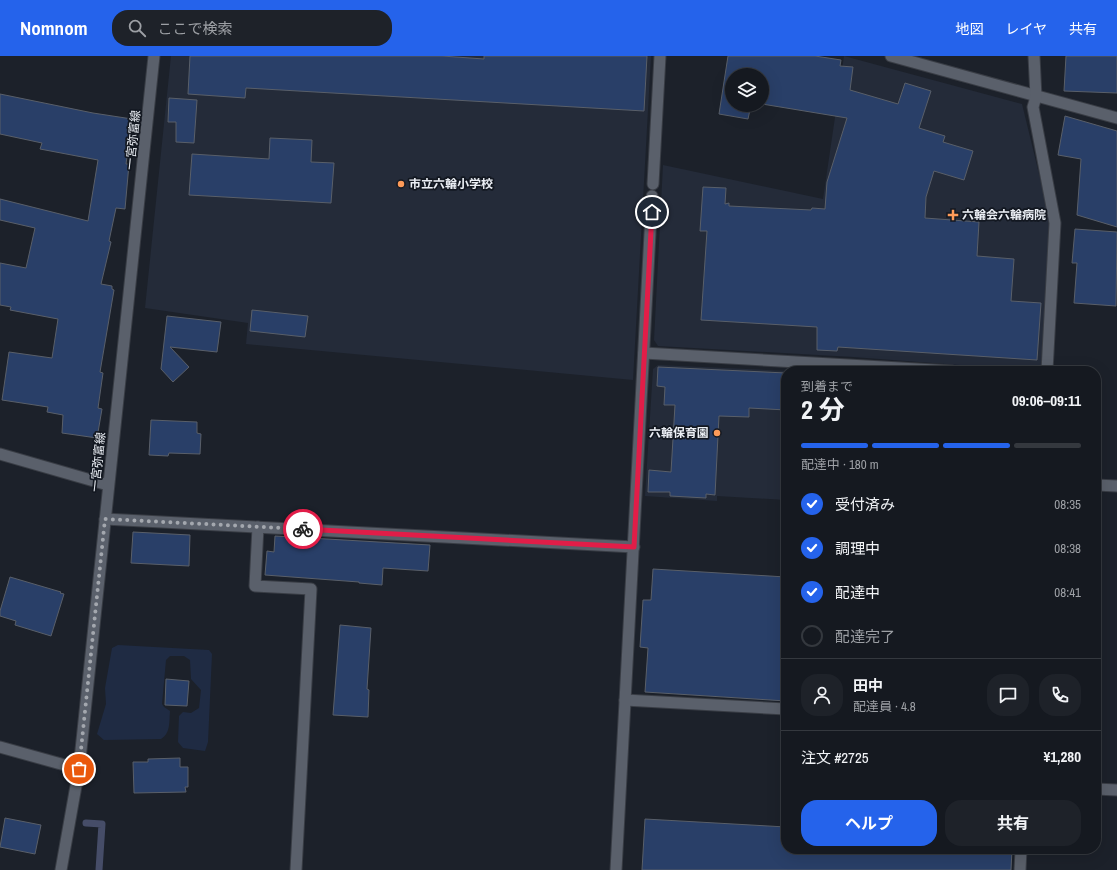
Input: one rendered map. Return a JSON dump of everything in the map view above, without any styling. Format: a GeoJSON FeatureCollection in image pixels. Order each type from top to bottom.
{"type":"FeatureCollection","features":[{"type":"Feature","properties":{"kind":"street","name":"一宮弥富線"},"geometry":{"type":"LineString","coordinates":[[61,870],[79,769],[154,56]]}},
{"type":"Feature","properties":{"kind":"street"},"geometry":{"type":"LineString","coordinates":[[653,184],[660,56]]}},
{"type":"Feature","properties":{"kind":"street"},"geometry":{"type":"LineString","coordinates":[[891,56],[1117,118]]}},
{"type":"Feature","properties":{"kind":"street"},"geometry":{"type":"LineString","coordinates":[[1034,56],[1036,97],[1033,107],[1055,222],[1047,366]]}},
{"type":"Feature","properties":{"kind":"street"},"geometry":{"type":"LineString","coordinates":[[616,870],[652,196]]}},
{"type":"Feature","properties":{"kind":"street"},"geometry":{"type":"LineString","coordinates":[[644,353],[866,366]]}},
{"type":"Feature","properties":{"kind":"street"},"geometry":{"type":"LineString","coordinates":[[0,454],[108,485]]}},
{"type":"Feature","properties":{"kind":"street"},"geometry":{"type":"LineString","coordinates":[[1101,485],[1117,486]]}},
{"type":"Feature","properties":{"kind":"street"},"geometry":{"type":"LineString","coordinates":[[105,519],[634,547]]}},
{"type":"Feature","properties":{"kind":"street"},"geometry":{"type":"LineString","coordinates":[[258,527],[255,586],[311,589],[296,870]]}},
{"type":"Feature","properties":{"kind":"street"},"geometry":{"type":"LineString","coordinates":[[625,700],[781,709]]}},
{"type":"Feature","properties":{"kind":"street"},"geometry":{"type":"LineString","coordinates":[[0,747],[79,769]]}},
{"type":"Feature","properties":{"kind":"street"},"geometry":{"type":"LineString","coordinates":[[1101,789],[1117,790]]}},
{"type":"Feature","properties":{"kind":"street"},"geometry":{"type":"LineString","coordinates":[[1020,870],[1021,854]]}},
{"type":"Feature","properties":{"kind":"shaded area","name":"市立六輪小学校"},"geometry":{"type":"Polygon","coordinates":[[[171,56],[651,56],[633,380],[246,344],[248,323],[145,308],[171,56]]]}},
{"type":"Feature","properties":{"kind":"shaded area","name":"六輪会六輪病院"},"geometry":{"type":"Polygon","coordinates":[[[844,56],[1022,104],[1051,223],[1041,366],[971,366],[853,357],[658,346],[654,340],[663,165],[823,199],[844,56]]]}},
{"type":"Feature","properties":{"kind":"shaded area","name":"六輪保育園"},"geometry":{"type":"Polygon","coordinates":[[[658,365],[781,371],[781,500],[717,496],[717,501],[645,496],[653,369],[658,365]]]}},
{"type":"Feature","properties":{"kind":"shaded area"},"geometry":{"type":"Polygon","coordinates":[[[118,645],[209,650],[212,654],[208,742],[205,751],[183,748],[178,742],[179,716],[183,712],[191,713],[199,708],[201,690],[191,679],[190,660],[184,656],[170,656],[166,660],[162,704],[170,711],[168,730],[161,739],[104,740],[97,734],[106,704],[105,688],[112,648],[118,645]]]}},
{"type":"Feature","properties":{"kind":"building"},"geometry":{"type":"Polygon","coordinates":[[[190,56],[442,56],[484,59],[484,56],[647,56],[644,111],[246,88],[245,98],[188,94],[190,56]]]}},
{"type":"Feature","properties":{"kind":"building"},"geometry":{"type":"Polygon","coordinates":[[[728,56],[815,56],[841,60],[840,66],[853,67],[850,90],[898,104],[905,83],[931,91],[919,128],[945,136],[943,142],[973,151],[964,180],[934,171],[926,197],[925,218],[979,222],[977,256],[1014,259],[1011,301],[1041,303],[1037,360],[838,347],[837,351],[817,350],[817,327],[701,320],[707,231],[700,231],[703,187],[726,188],[725,204],[729,203],[729,206],[811,210],[812,208],[825,209],[827,182],[847,118],[769,105],[769,68],[726,68],[728,56]]]}},
{"type":"Feature","properties":{"kind":"building"},"geometry":{"type":"Polygon","coordinates":[[[1066,56],[1117,56],[1117,93],[1064,91],[1066,56]]]}},
{"type":"Feature","properties":{"kind":"building"},"geometry":{"type":"Polygon","coordinates":[[[725,75],[725,112],[750,112],[748,119],[719,114],[725,75]]]}},
{"type":"Feature","properties":{"kind":"building"},"geometry":{"type":"Polygon","coordinates":[[[0,94],[93,113],[132,119],[126,164],[129,164],[125,209],[116,208],[109,241],[111,242],[101,284],[112,286],[112,289],[114,290],[100,372],[103,373],[98,408],[102,409],[97,438],[62,433],[63,415],[47,412],[48,407],[2,400],[9,352],[52,358],[58,319],[10,310],[11,307],[0,305],[0,263],[26,268],[35,228],[0,220],[0,199],[88,221],[98,160],[40,149],[42,143],[0,134],[0,94]]]}},
{"type":"Feature","properties":{"kind":"building"},"geometry":{"type":"Polygon","coordinates":[[[169,98],[197,100],[194,143],[176,142],[176,122],[168,122],[169,98]]]}},
{"type":"Feature","properties":{"kind":"building"},"geometry":{"type":"Polygon","coordinates":[[[1065,116],[1117,131],[1117,227],[1077,215],[1081,159],[1058,155],[1065,116]]]}},
{"type":"Feature","properties":{"kind":"building"},"geometry":{"type":"Polygon","coordinates":[[[270,138],[312,140],[311,162],[334,163],[331,203],[189,195],[192,154],[269,159],[270,138]]]}},
{"type":"Feature","properties":{"kind":"building"},"geometry":{"type":"Polygon","coordinates":[[[1075,229],[1117,232],[1116,306],[1074,303],[1077,263],[1072,263],[1075,229]]]}},
{"type":"Feature","properties":{"kind":"building"},"geometry":{"type":"Polygon","coordinates":[[[252,310],[308,316],[305,337],[250,331],[252,310]]]}},
{"type":"Feature","properties":{"kind":"building"},"geometry":{"type":"Polygon","coordinates":[[[167,316],[221,322],[217,352],[170,347],[189,367],[173,382],[161,369],[167,316]]]}},
{"type":"Feature","properties":{"kind":"building"},"geometry":{"type":"Polygon","coordinates":[[[658,367],[781,373],[781,410],[749,408],[749,417],[719,416],[715,495],[706,494],[706,498],[670,496],[670,492],[648,492],[649,470],[671,472],[675,405],[664,405],[665,387],[657,386],[658,367]]]}},
{"type":"Feature","properties":{"kind":"building"},"geometry":{"type":"Polygon","coordinates":[[[151,420],[197,422],[197,433],[201,434],[200,454],[169,453],[168,456],[149,455],[151,420]]]}},
{"type":"Feature","properties":{"kind":"building"},"geometry":{"type":"Polygon","coordinates":[[[133,532],[190,535],[189,566],[131,563],[133,532]]]}},
{"type":"Feature","properties":{"kind":"building"},"geometry":{"type":"Polygon","coordinates":[[[275,536],[430,545],[428,571],[383,568],[382,585],[265,575],[267,551],[274,552],[275,536]]]}},
{"type":"Feature","properties":{"kind":"building"},"geometry":{"type":"Polygon","coordinates":[[[653,569],[781,577],[781,701],[645,692],[648,648],[640,647],[643,600],[651,600],[653,569]]]}},
{"type":"Feature","properties":{"kind":"building"},"geometry":{"type":"Polygon","coordinates":[[[10,577],[64,594],[51,636],[15,625],[16,621],[0,616],[0,611],[10,577]]]}},
{"type":"Feature","properties":{"kind":"building"},"geometry":{"type":"Polygon","coordinates":[[[340,625],[371,628],[367,689],[369,690],[368,717],[333,715],[340,625]]]}},
{"type":"Feature","properties":{"kind":"building"},"geometry":{"type":"Polygon","coordinates":[[[166,679],[189,681],[187,706],[165,705],[166,679]]]}},
{"type":"Feature","properties":{"kind":"building"},"geometry":{"type":"Polygon","coordinates":[[[180,758],[180,767],[188,767],[188,787],[185,787],[186,792],[134,793],[133,762],[148,762],[148,759],[180,758]]]}},
{"type":"Feature","properties":{"kind":"building"},"geometry":{"type":"Polygon","coordinates":[[[5,818],[41,825],[35,854],[0,847],[5,818]]]}},
{"type":"Feature","properties":{"kind":"building"},"geometry":{"type":"Polygon","coordinates":[[[645,819],[781,827],[781,854],[1012,854],[1011,870],[642,870],[645,819]]]}},
{"type":"Feature","properties":{"kind":"waterway"},"geometry":{"type":"LineString","coordinates":[[86,823],[102,824],[99,870]]}},
{"type":"Feature","properties":{"kind":"way so far"},"geometry":{"type":"LineString","coordinates":[[79,769],[105,519],[303,529]]}},
{"type":"Feature","properties":{"kind":"place","name":"市立六輪小学校"},"geometry":{"type":"Point","coordinates":[401,184]}},
{"type":"Feature","properties":{"kind":"place","name":"六輪会六輪病院"},"geometry":{"type":"Point","coordinates":[953,215]}},
{"type":"Feature","properties":{"kind":"place","name":"六輪保育園"},"geometry":{"type":"Point","coordinates":[717,433]}},
{"type":"Feature","properties":{"kind":"route"},"geometry":{"type":"LineString","coordinates":[[303,529],[634,547],[652,212]]}}]}
